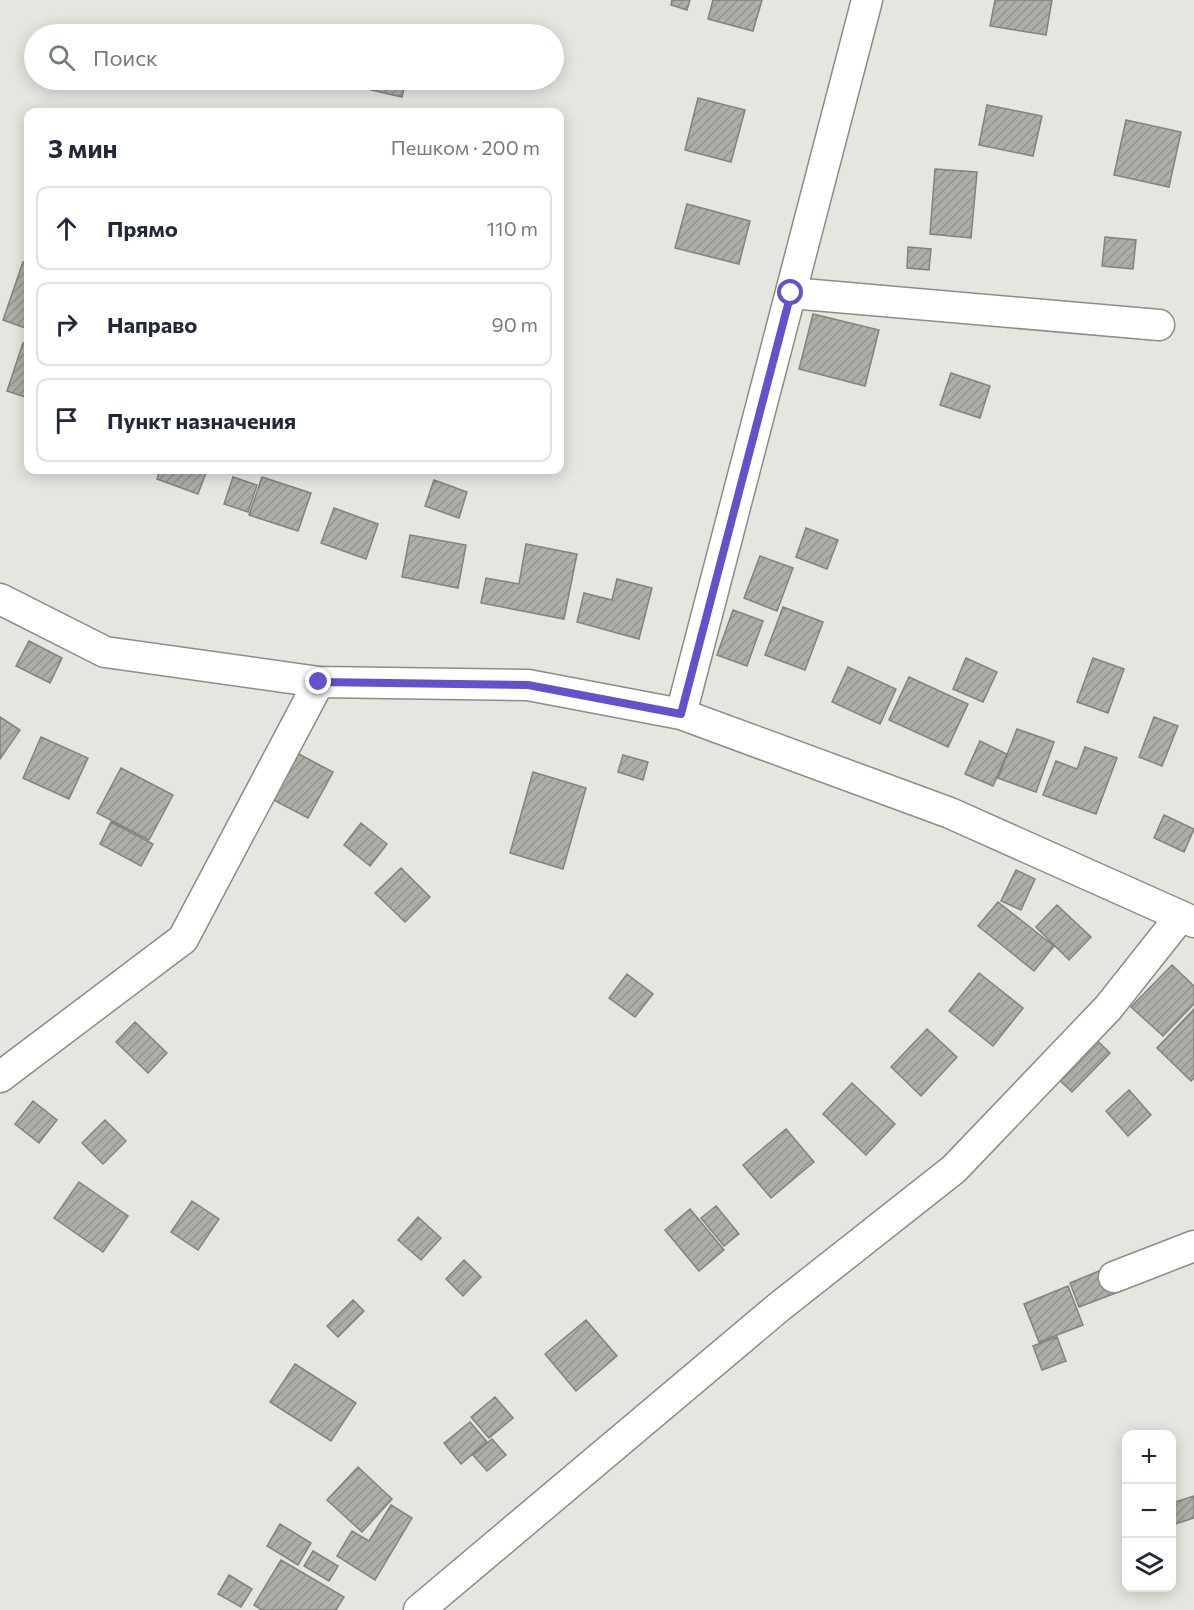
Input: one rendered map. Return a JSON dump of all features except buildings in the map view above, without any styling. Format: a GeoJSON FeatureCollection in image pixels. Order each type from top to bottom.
{"type":"FeatureCollection","features":[{"type":"Feature","properties":{"kind":"street"},"geometry":{"type":"LineString","coordinates":[[681,714],[867,0]]}},
{"type":"Feature","properties":{"kind":"street"},"geometry":{"type":"LineString","coordinates":[[791,293],[1159,325]]}},
{"type":"Feature","properties":{"kind":"street"},"geometry":{"type":"LineString","coordinates":[[0,599],[105,652],[319,682],[528,685],[681,714],[950,813],[1188,919],[1108,1008],[954,1169],[779,1307],[419,1610]]}},
{"type":"Feature","properties":{"kind":"street"},"geometry":{"type":"LineString","coordinates":[[0,1077],[183,939],[319,682]]}},
{"type":"Feature","properties":{"kind":"street"},"geometry":{"type":"LineString","coordinates":[[1114,1277],[1194,1246]]}},
{"type":"Feature","properties":{"kind":"route"},"geometry":{"type":"LineString","coordinates":[[319,682],[528,685],[681,714],[791,293]]}}]}
